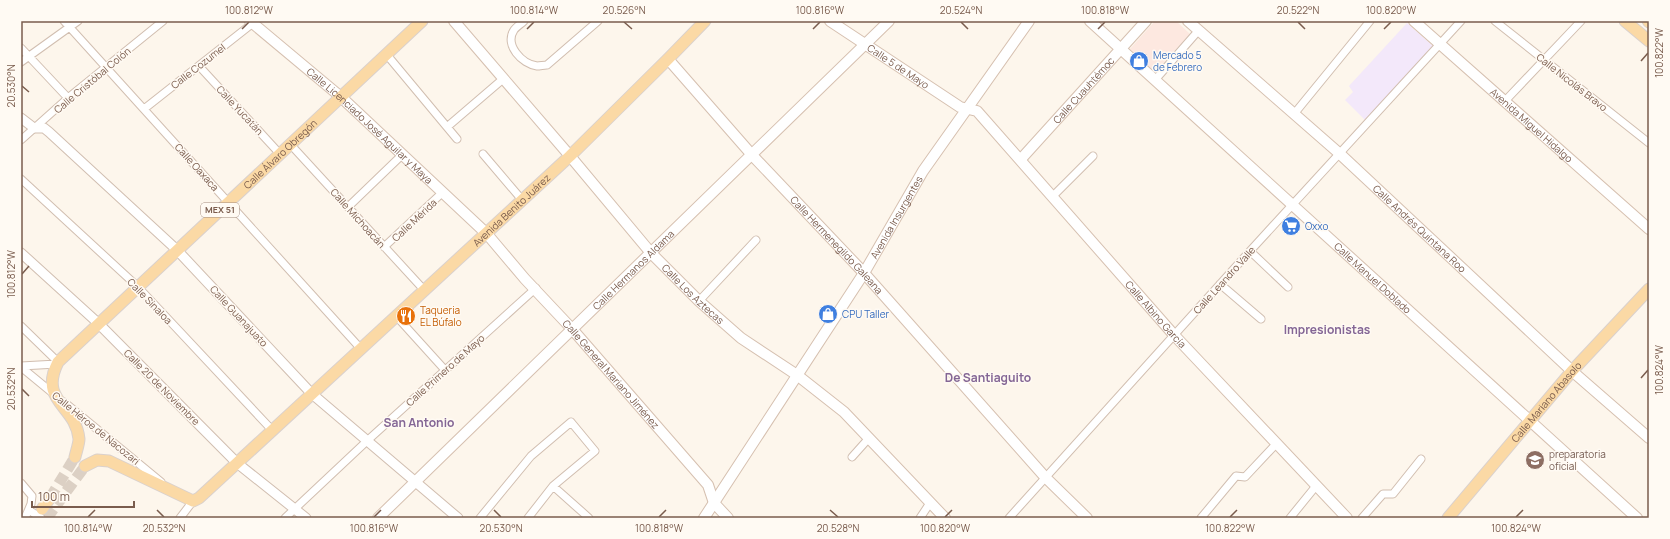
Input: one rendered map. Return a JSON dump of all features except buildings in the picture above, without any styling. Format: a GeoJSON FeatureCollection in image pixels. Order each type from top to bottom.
{"type":"FeatureCollection","features":[{"type":"Feature","properties":{"kind":"main road","name":"Calle Álvaro Obregón"},"geometry":{"type":"LineString","coordinates":[[58,363],[98,323],[422,21]]}},
{"type":"Feature","properties":{"kind":"main road","name":"Calle Los Aztecas"},"geometry":{"type":"LineString","coordinates":[[454,21],[651,253],[699,301],[741,338],[797,375],[844,412],[945,518]]}},
{"type":"Feature","properties":{"kind":"main road","name":"Avenida Benito Juárez"},"geometry":{"type":"LineString","coordinates":[[193,501],[199,498],[311,393],[397,317],[523,201],[705,21]]}},
{"type":"Feature","properties":{"kind":"main road","name":"Calle 5 de Mayo"},"geometry":{"type":"LineString","coordinates":[[830,21],[960,107],[968,108]]}},
{"type":"Feature","properties":{"kind":"main road","name":"Calle Hermanos Aldama"},"geometry":{"type":"LineString","coordinates":[[378,518],[889,21]]}},
{"type":"Feature","properties":{"kind":"main road","name":"Avenida Insurgentes"},"geometry":{"type":"LineString","coordinates":[[704,518],[864,273],[923,171],[1029,21]]}},
{"type":"Feature","properties":{"kind":"main road","name":"Calle Manuel Doblado"},"geometry":{"type":"LineString","coordinates":[[1090,21],[1637,518]]}},
{"type":"Feature","properties":{"kind":"main road","name":"Calle Cuauhtémoc"},"geometry":{"type":"LineString","coordinates":[[1021,159],[1146,21]]}},
{"type":"Feature","properties":{"kind":"main road","name":"Calle Andrés Quintana Roo"},"geometry":{"type":"LineString","coordinates":[[1188,21],[1340,154],[1572,371],[1649,438]]}},
{"type":"Feature","properties":{"kind":"main road","name":"Avenida Miguel Hidalgo"},"geometry":{"type":"LineString","coordinates":[[1414,21],[1649,229]]}},
{"type":"Feature","properties":{"kind":"main road"},"geometry":{"type":"LineString","coordinates":[[1625,21],[1649,41]]}},
{"type":"Feature","properties":{"kind":"main road","name":"Calle Licenciado José Aguilar y Maya"},"geometry":{"type":"LineString","coordinates":[[252,22],[342,97],[487,234]]}},
{"type":"Feature","properties":{"kind":"main road","name":"Calle Hermenegildo Galeana"},"geometry":{"type":"LineString","coordinates":[[668,59],[752,155],[864,273],[1045,477],[1087,518]]}},
{"type":"Feature","properties":{"kind":"main road","name":"Calle Albino García"},"geometry":{"type":"LineString","coordinates":[[968,108],[977,111],[1021,159],[1174,335],[1347,518]]}},
{"type":"Feature","properties":{"kind":"main road","name":"Calle General Mariano Jiménez"},"geometry":{"type":"LineString","coordinates":[[487,234],[525,279],[536,288],[708,485],[714,503],[728,518]]}},
{"type":"Feature","properties":{"kind":"main road","name":"Calle Mariano Abasolo"},"geometry":{"type":"LineString","coordinates":[[1449,518],[1531,422],[1572,371],[1649,289]]}},
{"type":"Feature","properties":{"kind":"main road"},"geometry":{"type":"LineString","coordinates":[[58,363],[52,374],[54,394],[72,420],[79,439],[75,457]]}},
{"type":"Feature","properties":{"kind":"main road"},"geometry":{"type":"LineString","coordinates":[[85,466],[97,460],[109,460],[193,501]]}},
{"type":"Feature","properties":{"kind":"main road"},"geometry":{"type":"LineString","coordinates":[[42,514],[50,498]]}},
{"type":"Feature","properties":{"kind":"street","name":"Calle Oaxaca"},"geometry":{"type":"LineString","coordinates":[[64,21],[361,349]]}},
{"type":"Feature","properties":{"kind":"street"},"geometry":{"type":"LineString","coordinates":[[21,62],[78,21]]}},
{"type":"Feature","properties":{"kind":"street","name":"Calle Cristóbal Colón"},"geometry":{"type":"LineString","coordinates":[[21,140],[68,98],[163,21]]}},
{"type":"Feature","properties":{"kind":"street"},"geometry":{"type":"LineString","coordinates":[[524,21],[514,30],[512,39],[513,48],[519,56],[537,66],[547,65],[598,21]]}},
{"type":"Feature","properties":{"kind":"street"},"geometry":{"type":"LineString","coordinates":[[1294,114],[1370,21]]}},
{"type":"Feature","properties":{"kind":"street","name":"Calle Leandro Valle"},"geometry":{"type":"LineString","coordinates":[[1009,518],[1250,251],[1461,21]]}},
{"type":"Feature","properties":{"kind":"street","name":"Calle Nicolás Bravo"},"geometry":{"type":"LineString","coordinates":[[1495,21],[1649,143]]}},
{"type":"Feature","properties":{"kind":"street"},"geometry":{"type":"LineString","coordinates":[[1504,102],[1581,21]]}},
{"type":"Feature","properties":{"kind":"street","name":"Calle Cozumel"},"geometry":{"type":"LineString","coordinates":[[144,109],[252,22]]}},
{"type":"Feature","properties":{"kind":"street"},"geometry":{"type":"LineString","coordinates":[[1155,80],[1199,30]]}},
{"type":"Feature","properties":{"kind":"street"},"geometry":{"type":"LineString","coordinates":[[21,48],[68,98]]}},
{"type":"Feature","properties":{"kind":"street"},"geometry":{"type":"LineString","coordinates":[[387,55],[457,139]]}},
{"type":"Feature","properties":{"kind":"street","name":"Calle Yucatán"},"geometry":{"type":"LineString","coordinates":[[199,66],[280,154]]}},
{"type":"Feature","properties":{"kind":"street"},"geometry":{"type":"LineString","coordinates":[[447,127],[503,78]]}},
{"type":"Feature","properties":{"kind":"street","name":"Calle Guanajuato"},"geometry":{"type":"LineString","coordinates":[[21,118],[34,128],[44,128],[49,132],[177,250],[311,393],[458,518]]}},
{"type":"Feature","properties":{"kind":"street","name":"Calle Michoacán"},"geometry":{"type":"LineString","coordinates":[[290,145],[425,291]]}},
{"type":"Feature","properties":{"kind":"street"},"geometry":{"type":"LineString","coordinates":[[348,207],[403,154]]}},
{"type":"Feature","properties":{"kind":"street"},"geometry":{"type":"LineString","coordinates":[[483,154],[523,201]]}},
{"type":"Feature","properties":{"kind":"street"},"geometry":{"type":"LineString","coordinates":[[1053,196],[1093,156]]}},
{"type":"Feature","properties":{"kind":"street","name":"Calle Sinaloa"},"geometry":{"type":"LineString","coordinates":[[21,179],[138,286],[272,430]]}},
{"type":"Feature","properties":{"kind":"street","name":"Calle Mérida"},"geometry":{"type":"LineString","coordinates":[[384,247],[443,192]]}},
{"type":"Feature","properties":{"kind":"street"},"geometry":{"type":"LineString","coordinates":[[699,301],[756,240]]}},
{"type":"Feature","properties":{"kind":"street"},"geometry":{"type":"LineString","coordinates":[[1250,251],[1288,287]]}},
{"type":"Feature","properties":{"kind":"street","name":"Calle 20 de Noviembre"},"geometry":{"type":"LineString","coordinates":[[21,253],[98,323],[237,463],[306,518]]}},
{"type":"Feature","properties":{"kind":"street"},"geometry":{"type":"LineString","coordinates":[[1220,284],[1261,319]]}},
{"type":"Feature","properties":{"kind":"street","name":"Calle Primero de Mayo"},"geometry":{"type":"LineString","coordinates":[[285,518],[368,440],[536,288]]}},
{"type":"Feature","properties":{"kind":"street"},"geometry":{"type":"LineString","coordinates":[[397,317],[445,370]]}},
{"type":"Feature","properties":{"kind":"street"},"geometry":{"type":"LineString","coordinates":[[21,326],[58,363]]}},
{"type":"Feature","properties":{"kind":"street"},"geometry":{"type":"LineString","coordinates":[[21,366],[58,363]]}},
{"type":"Feature","properties":{"kind":"street","name":"Calle Héroe de Nacozari"},"geometry":{"type":"LineString","coordinates":[[21,366],[171,490]]}},
{"type":"Feature","properties":{"kind":"street"},"geometry":{"type":"LineString","coordinates":[[480,518],[531,456],[571,422],[595,451],[553,486],[530,515],[538,518]]}},
{"type":"Feature","properties":{"kind":"street"},"geometry":{"type":"LineString","coordinates":[[852,457],[868,438]]}},
{"type":"Feature","properties":{"kind":"street"},"geometry":{"type":"LineString","coordinates":[[1201,518],[1236,476],[1245,477],[1276,444]]}},
{"type":"Feature","properties":{"kind":"street"},"geometry":{"type":"LineString","coordinates":[[1362,518],[1383,494],[1393,494],[1421,459]]}},
{"type":"Feature","properties":{"kind":"street"},"geometry":{"type":"LineString","coordinates":[[21,483],[32,496],[29,510],[25,518]]}},
{"type":"Feature","properties":{"kind":"street"},"geometry":{"type":"LineString","coordinates":[[553,486],[589,518]]}},
{"type":"Feature","properties":{"kind":"street"},"geometry":{"type":"LineString","coordinates":[[1290,518],[1316,486]]}},
{"type":"Feature","properties":{"kind":"street"},"geometry":{"type":"LineString","coordinates":[[180,518],[193,501]]}},
{"type":"Feature","properties":{"kind":"street"},"geometry":{"type":"LineString","coordinates":[[920,518],[930,502]]}},
{"type":"Feature","properties":{"kind":"street"},"geometry":{"type":"LineString","coordinates":[[29,510],[42,514]]}},
{"type":"Feature","properties":{"kind":"shaded area"},"geometry":{"type":"Polygon","coordinates":[[[1155,21],[1176,21],[1190,34],[1155,72],[1130,49],[1155,21]]]}},
{"type":"Feature","properties":{"kind":"shaded area"},"geometry":{"type":"Polygon","coordinates":[[[1407,23],[1433,46],[1365,120],[1345,100],[1353,92],[1349,86],[1407,23]]]}},
{"type":"Feature","properties":{"kind":"tunnel"},"geometry":{"type":"LineString","coordinates":[[50,498],[75,457]]}},
{"type":"Feature","properties":{"kind":"tunnel"},"geometry":{"type":"LineString","coordinates":[[47,518],[85,466]]}},
{"type":"Feature","properties":{"kind":"place","name":"Mercado 5 de Febrero"},"geometry":{"type":"Point","coordinates":[1139,61]}},
{"type":"Feature","properties":{"kind":"place","name":"Oxxo"},"geometry":{"type":"Point","coordinates":[1291,226]}},
{"type":"Feature","properties":{"kind":"place","name":"CPU Taller"},"geometry":{"type":"Point","coordinates":[828,314]}},
{"type":"Feature","properties":{"kind":"place","name":"Taqueria EL Búfalo"},"geometry":{"type":"Point","coordinates":[406,316]}},
{"type":"Feature","properties":{"kind":"place","name":"preparatoria oficial"},"geometry":{"type":"Point","coordinates":[1535,460]}},
{"type":"Feature","properties":{"kind":"district","name":"Impresionistas"},"geometry":{"type":"Point","coordinates":[1327,330]}},
{"type":"Feature","properties":{"kind":"district","name":"De Santiaguito"},"geometry":{"type":"Point","coordinates":[988,378]}},
{"type":"Feature","properties":{"kind":"district","name":"San Antonio"},"geometry":{"type":"Point","coordinates":[419,423]}}]}
